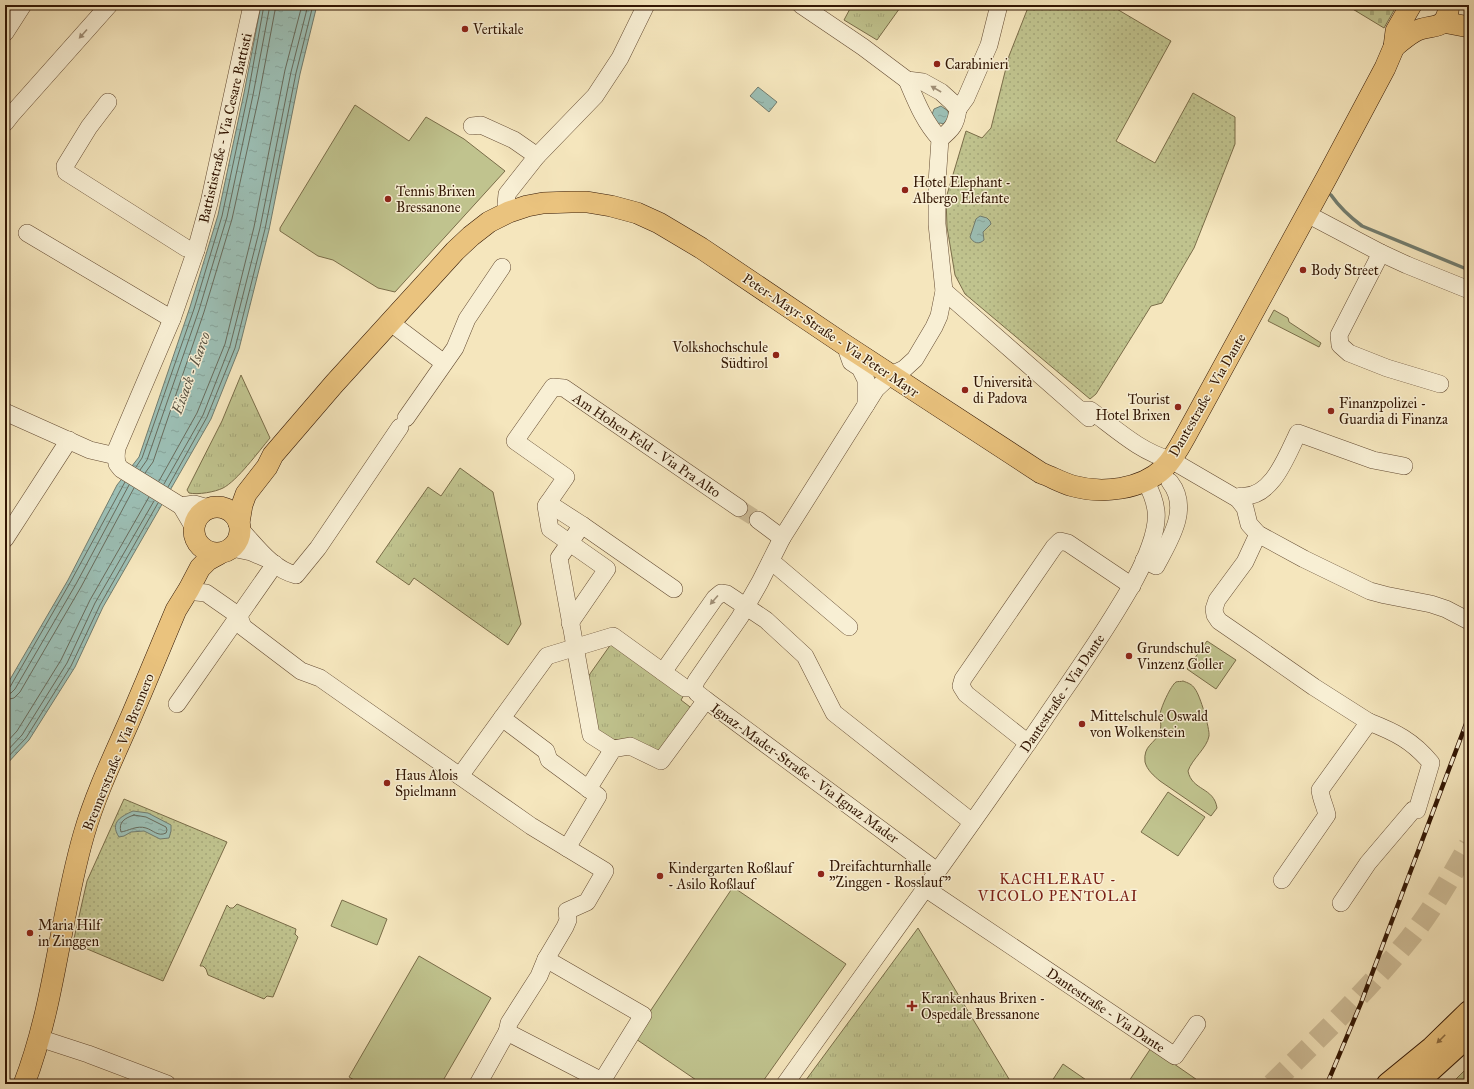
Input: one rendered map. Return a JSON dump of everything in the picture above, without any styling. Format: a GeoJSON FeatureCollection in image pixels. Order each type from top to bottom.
{"type":"FeatureCollection","features":[{"type":"Feature","properties":{"kind":"highway"},"geometry":{"type":"LineString","coordinates":[[1388,1084],[1432,1048],[1469,1012]]}},
{"type":"Feature","properties":{"kind":"highway"},"geometry":{"type":"LineString","coordinates":[[1415,1084],[1469,1035]]}},
{"type":"Feature","properties":{"kind":"main road","name":"Dantestraße - Via Dante"},"geometry":{"type":"LineString","coordinates":[[1410,7],[1412,17],[1418,25],[1442,15]]}},
{"type":"Feature","properties":{"kind":"main road","name":"Dantestraße - Via Dante"},"geometry":{"type":"LineString","coordinates":[[1147,472],[1164,468],[1171,460],[1185,437],[1381,75],[1394,47],[1396,31],[1410,7]]}},
{"type":"Feature","properties":{"kind":"main road","name":"Dantestraße - Via Dante"},"geometry":{"type":"LineString","coordinates":[[1394,47],[1414,32],[1442,15]]}},
{"type":"Feature","properties":{"kind":"main road"},"geometry":{"type":"LineString","coordinates":[[1442,15],[1469,18]]}},
{"type":"Feature","properties":{"kind":"main road"},"geometry":{"type":"LineString","coordinates":[[1442,15],[1469,27]]}},
{"type":"Feature","properties":{"kind":"main road","name":"Peter-Mayr-Straße - Via Peter Mayr"},"geometry":{"type":"LineString","coordinates":[[509,212],[543,203],[587,202],[611,206],[648,217],[707,252],[891,375],[1042,472],[1059,481],[1073,486],[1096,489],[1122,488],[1135,485],[1147,472]]}},
{"type":"Feature","properties":{"kind":"main road","name":"Brennerstraße - Via Brennero"},"geometry":{"type":"LineString","coordinates":[[24,1084],[39,1038],[84,833],[107,771],[176,610],[200,568],[236,543],[240,526],[242,505],[246,494],[268,467],[273,455],[334,384],[462,244],[489,222],[509,212]]}},
{"type":"Feature","properties":{"kind":"main road","name":"Brennerstraße - Via Brennero"},"geometry":{"type":"LineString","coordinates":[[176,610],[181,586],[194,553],[198,516],[240,488],[261,462],[273,455]]}},
{"type":"Feature","properties":{"kind":"main road"},"geometry":{"type":"LineString","coordinates":[[211,507],[227,509],[232,512],[240,526]]}},
{"type":"Feature","properties":{"kind":"main road"},"geometry":{"type":"LineString","coordinates":[[195,534],[203,549],[208,552],[225,551]]}},
{"type":"Feature","properties":{"kind":"street"},"geometry":{"type":"LineString","coordinates":[[5,33],[23,5]]}},
{"type":"Feature","properties":{"kind":"street"},"geometry":{"type":"LineString","coordinates":[[5,124],[12,114],[109,5]]}},
{"type":"Feature","properties":{"kind":"street","name":"Battististraße - Via Cesare Battisti"},"geometry":{"type":"LineString","coordinates":[[116,456],[117,448],[172,319],[196,250],[210,203],[252,5]]}},
{"type":"Feature","properties":{"kind":"street"},"geometry":{"type":"LineString","coordinates":[[509,212],[506,204],[507,194],[537,156],[595,96],[620,58],[646,5]]}},
{"type":"Feature","properties":{"kind":"street"},"geometry":{"type":"LineString","coordinates":[[801,5],[863,47],[907,80],[930,129],[940,139]]}},
{"type":"Feature","properties":{"kind":"street"},"geometry":{"type":"LineString","coordinates":[[452,774],[502,718],[547,656],[613,636],[685,688],[694,688],[696,681],[746,607],[782,538],[876,390],[891,375],[904,369],[915,360],[939,316],[944,291],[937,224],[937,183],[940,139],[952,129],[957,120],[958,110],[966,98],[989,44],[999,5]]}},
{"type":"Feature","properties":{"kind":"street"},"geometry":{"type":"LineString","coordinates":[[907,80],[923,82],[941,92],[958,110]]}},
{"type":"Feature","properties":{"kind":"street"},"geometry":{"type":"LineString","coordinates":[[108,102],[89,127],[65,166],[66,172],[186,248],[196,250]]}},
{"type":"Feature","properties":{"kind":"street"},"geometry":{"type":"LineString","coordinates":[[472,126],[481,125],[514,140],[537,156]]}},
{"type":"Feature","properties":{"kind":"street"},"geometry":{"type":"LineString","coordinates":[[1307,214],[1381,253],[1469,290]]}},
{"type":"Feature","properties":{"kind":"street"},"geometry":{"type":"LineString","coordinates":[[27,233],[172,319]]}},
{"type":"Feature","properties":{"kind":"street"},"geometry":{"type":"LineString","coordinates":[[1381,253],[1339,335],[1340,345],[1349,353],[1387,368],[1440,384]]}},
{"type":"Feature","properties":{"kind":"street"},"geometry":{"type":"LineString","coordinates":[[225,551],[251,552],[270,561],[291,574],[296,575],[321,542],[455,348],[467,319],[502,267]]}},
{"type":"Feature","properties":{"kind":"street"},"geometry":{"type":"LineString","coordinates":[[944,291],[1114,439],[1147,472]]}},
{"type":"Feature","properties":{"kind":"street"},"geometry":{"type":"LineString","coordinates":[[391,322],[444,363]]}},
{"type":"Feature","properties":{"kind":"street"},"geometry":{"type":"LineString","coordinates":[[845,345],[851,362],[860,368],[866,380],[866,406]]}},
{"type":"Feature","properties":{"kind":"street","name":"Am Hohen Feld - Via Pra Alto"},"geometry":{"type":"LineString","coordinates":[[548,503],[566,477],[515,441],[553,387],[564,388],[739,508]]}},
{"type":"Feature","properties":{"kind":"street"},"geometry":{"type":"LineString","coordinates":[[1081,410],[1090,410],[1145,450],[1159,457],[1171,460],[1238,499],[1245,508],[1250,524],[1258,534],[1304,559],[1370,591],[1385,596],[1431,604],[1446,609],[1469,621]]}},
{"type":"Feature","properties":{"kind":"street"},"geometry":{"type":"LineString","coordinates":[[5,412],[90,450],[116,456],[117,464],[125,472],[177,503],[211,507]]}},
{"type":"Feature","properties":{"kind":"street"},"geometry":{"type":"LineString","coordinates":[[1238,499],[1241,496],[1248,496],[1259,492],[1274,480],[1298,433],[1373,460],[1404,466]]}},
{"type":"Feature","properties":{"kind":"street"},"geometry":{"type":"LineString","coordinates":[[5,539],[69,440]]}},
{"type":"Feature","properties":{"kind":"street","name":"Dantestraße - Via Dante"},"geometry":{"type":"LineString","coordinates":[[785,1084],[1028,743],[1105,630],[1132,586],[1154,533],[1157,511],[1147,472]]}},
{"type":"Feature","properties":{"kind":"street"},"geometry":{"type":"LineString","coordinates":[[1144,560],[1156,566],[1177,522],[1179,510],[1178,497],[1170,482]]}},
{"type":"Feature","properties":{"kind":"street"},"geometry":{"type":"LineString","coordinates":[[177,503],[195,534]]}},
{"type":"Feature","properties":{"kind":"street"},"geometry":{"type":"LineString","coordinates":[[570,623],[607,569],[550,529],[546,506],[548,503],[674,589]]}},
{"type":"Feature","properties":{"kind":"street"},"geometry":{"type":"LineString","coordinates":[[758,520],[782,538]]}},
{"type":"Feature","properties":{"kind":"street"},"geometry":{"type":"LineString","coordinates":[[582,525],[559,558],[591,735],[613,749],[630,746],[661,761],[706,700]]}},
{"type":"Feature","properties":{"kind":"street"},"geometry":{"type":"LineString","coordinates":[[240,526],[270,561]]}},
{"type":"Feature","properties":{"kind":"street"},"geometry":{"type":"LineString","coordinates":[[1258,534],[1246,562],[1217,600],[1214,609],[1219,621],[1314,687],[1369,722],[1393,732],[1404,739],[1425,756],[1431,763],[1417,810],[1413,810],[1387,839],[1368,863],[1341,903]]}},
{"type":"Feature","properties":{"kind":"street"},"geometry":{"type":"LineString","coordinates":[[1028,743],[966,694],[961,686],[964,679],[1054,547],[1060,541],[1068,543],[1132,586]]}},
{"type":"Feature","properties":{"kind":"street"},"geometry":{"type":"LineString","coordinates":[[177,704],[239,616],[270,561]]}},
{"type":"Feature","properties":{"kind":"street"},"geometry":{"type":"LineString","coordinates":[[770,562],[777,566],[849,627]]}},
{"type":"Feature","properties":{"kind":"street"},"geometry":{"type":"LineString","coordinates":[[196,592],[206,592],[239,616],[243,627],[301,670],[320,678],[452,774],[531,826],[605,871],[587,902],[567,911],[568,920],[565,927],[546,959],[539,976],[509,1023],[507,1032],[478,1084]]}},
{"type":"Feature","properties":{"kind":"street"},"geometry":{"type":"LineString","coordinates":[[663,672],[715,598],[721,593],[728,594],[766,620],[805,656],[834,713],[972,822]]}},
{"type":"Feature","properties":{"kind":"street","name":"Ignaz-Mader-Straße - Via Ignaz Mader"},"geometry":{"type":"LineString","coordinates":[[694,688],[697,693],[706,700],[937,871]]}},
{"type":"Feature","properties":{"kind":"street"},"geometry":{"type":"LineString","coordinates":[[502,718],[546,751],[549,760],[598,796],[567,848]]}},
{"type":"Feature","properties":{"kind":"street"},"geometry":{"type":"LineString","coordinates":[[1282,880],[1327,815],[1320,790],[1369,722]]}},
{"type":"Feature","properties":{"kind":"street"},"geometry":{"type":"LineString","coordinates":[[588,788],[613,749]]}},
{"type":"Feature","properties":{"kind":"street","name":"Dantestraße - Via Dante"},"geometry":{"type":"LineString","coordinates":[[925,888],[1175,1056],[1197,1024]]}},
{"type":"Feature","properties":{"kind":"street"},"geometry":{"type":"LineString","coordinates":[[507,1032],[602,1081],[643,1015],[546,959]]}},
{"type":"Feature","properties":{"kind":"street"},"geometry":{"type":"LineString","coordinates":[[39,1038],[88,1054],[167,1084]]}},
{"type":"Feature","properties":{"kind":"green space"},"geometry":{"type":"Polygon","coordinates":[[[852,5],[902,5],[877,40],[844,20],[852,5]]]}},
{"type":"Feature","properties":{"kind":"green space"},"geometry":{"type":"Polygon","coordinates":[[[1029,5],[1110,5],[1171,41],[1116,141],[1155,163],[1193,93],[1235,117],[1235,144],[1194,248],[1162,303],[1151,306],[1096,394],[1090,399],[965,294],[955,275],[947,227],[946,198],[966,131],[982,138],[991,128],[1009,56],[1029,5]]]}},
{"type":"Feature","properties":{"kind":"green space"},"geometry":{"type":"Polygon","coordinates":[[[1346,5],[1397,5],[1384,28],[1346,5]]]}},
{"type":"Feature","properties":{"kind":"green space","name":"Tennis Brixen Bressanone"},"geometry":{"type":"Polygon","coordinates":[[[355,105],[409,141],[426,117],[464,139],[505,171],[395,292],[378,288],[333,260],[318,256],[280,231],[280,228],[355,105]]]}},
{"type":"Feature","properties":{"kind":"green space"},"geometry":{"type":"Polygon","coordinates":[[[1274,310],[1288,318],[1289,322],[1321,343],[1319,347],[1268,321],[1274,310]]]}},
{"type":"Feature","properties":{"kind":"green space"},"geometry":{"type":"Polygon","coordinates":[[[241,375],[270,438],[241,473],[229,484],[223,488],[211,492],[197,494],[189,493],[187,490],[222,421],[241,375]]]}},
{"type":"Feature","properties":{"kind":"green space"},"geometry":{"type":"Polygon","coordinates":[[[460,468],[493,492],[521,624],[508,645],[414,578],[409,585],[376,562],[428,487],[441,496],[460,468]]]}},
{"type":"Feature","properties":{"kind":"green space"},"geometry":{"type":"Polygon","coordinates":[[[1207,641],[1236,660],[1216,689],[1187,669],[1207,641]]]}},
{"type":"Feature","properties":{"kind":"green space"},"geometry":{"type":"Polygon","coordinates":[[[611,644],[684,695],[681,700],[694,710],[661,753],[633,739],[609,740],[594,731],[585,681],[611,644]]]}},
{"type":"Feature","properties":{"kind":"green space"},"geometry":{"type":"Polygon","coordinates":[[[1183,681],[1194,687],[1197,692],[1208,727],[1208,740],[1188,771],[1194,782],[1208,792],[1215,801],[1217,808],[1211,816],[1160,781],[1149,770],[1145,762],[1147,748],[1157,737],[1160,730],[1160,712],[1166,697],[1174,684],[1183,681]]]}},
{"type":"Feature","properties":{"kind":"green space"},"geometry":{"type":"Polygon","coordinates":[[[1168,792],[1205,817],[1178,856],[1141,832],[1168,792]]]}},
{"type":"Feature","properties":{"kind":"green space"},"geometry":{"type":"Polygon","coordinates":[[[124,799],[227,842],[163,981],[73,943],[87,881],[124,799]]]}},
{"type":"Feature","properties":{"kind":"green space"},"geometry":{"type":"Polygon","coordinates":[[[733,887],[846,964],[761,1084],[702,1084],[633,1037],[733,887]]]}},
{"type":"Feature","properties":{"kind":"green space"},"geometry":{"type":"Polygon","coordinates":[[[342,900],[387,919],[377,945],[331,926],[342,900]]]}},
{"type":"Feature","properties":{"kind":"green space"},"geometry":{"type":"Polygon","coordinates":[[[237,904],[296,929],[295,934],[298,937],[273,997],[267,996],[264,999],[208,975],[206,969],[203,966],[200,966],[227,905],[230,908],[233,908],[237,904]]]}},
{"type":"Feature","properties":{"kind":"green space","name":"Krankenhaus Brixen - Ospedale Bressanone"},"geometry":{"type":"Polygon","coordinates":[[[918,928],[1012,1084],[803,1084],[918,928]]]}},
{"type":"Feature","properties":{"kind":"green space"},"geometry":{"type":"Polygon","coordinates":[[[419,956],[491,998],[441,1084],[361,1084],[349,1077],[419,956]]]}},
{"type":"Feature","properties":{"kind":"green space"},"geometry":{"type":"Polygon","coordinates":[[[1151,1048],[1203,1084],[1127,1084],[1151,1048]]]}},
{"type":"Feature","properties":{"kind":"green space"},"geometry":{"type":"Polygon","coordinates":[[[1063,1064],[1092,1084],[1050,1084],[1063,1064]]]}},
{"type":"Feature","properties":{"kind":"green space"},"geometry":{"type":"Polygon","coordinates":[[[1469,1066],[1469,1084],[1451,1084],[1469,1066]]]}},
{"type":"Feature","properties":{"kind":"water","name":"Eisack - Isarco"},"geometry":{"type":"Polygon","coordinates":[[[261,5],[317,5],[300,74],[269,230],[239,349],[211,419],[103,607],[75,667],[29,740],[5,766],[5,688],[68,580],[117,485],[139,457],[190,307],[218,215],[261,5]]]}},
{"type":"Feature","properties":{"kind":"water"},"geometry":{"type":"Polygon","coordinates":[[[758,87],[777,102],[769,112],[750,96],[758,87]]]}},
{"type":"Feature","properties":{"kind":"water"},"geometry":{"type":"Polygon","coordinates":[[[941,106],[948,111],[949,118],[944,124],[937,124],[931,117],[934,109],[941,106]]]}},
{"type":"Feature","properties":{"kind":"water"},"geometry":{"type":"Polygon","coordinates":[[[980,216],[987,218],[991,224],[983,232],[984,240],[978,243],[974,242],[970,237],[976,219],[980,216]]]}},
{"type":"Feature","properties":{"kind":"water"},"geometry":{"type":"Polygon","coordinates":[[[133,811],[148,813],[171,825],[169,838],[160,839],[144,831],[131,832],[119,837],[115,827],[118,820],[133,811]]]}},
{"type":"Feature","properties":{"kind":"waterway"},"geometry":{"type":"LineString","coordinates":[[1331,195],[1345,212],[1362,226],[1469,270]]}},
{"type":"Feature","properties":{"kind":"tunnel"},"geometry":{"type":"LineString","coordinates":[[739,508],[758,520]]}},
{"type":"Feature","properties":{"kind":"tunnel"},"geometry":{"type":"LineString","coordinates":[[1272,1084],[1361,995],[1410,938],[1434,904],[1469,845]]}},
{"type":"Feature","properties":{"kind":"railway"},"geometry":{"type":"LineString","coordinates":[[1327,1084],[1361,1003],[1469,716]]}},
{"type":"Feature","properties":{"kind":"place","name":"Vertikale"},"geometry":{"type":"Point","coordinates":[465,29]}},
{"type":"Feature","properties":{"kind":"place","name":"Carabinieri"},"geometry":{"type":"Point","coordinates":[937,64]}},
{"type":"Feature","properties":{"kind":"place","name":"Hotel Elephant - Albergo Elefante"},"geometry":{"type":"Point","coordinates":[905,190]}},
{"type":"Feature","properties":{"kind":"place","name":"Tennis Brixen Bressanone"},"geometry":{"type":"Point","coordinates":[388,199]}},
{"type":"Feature","properties":{"kind":"place","name":"Body Street"},"geometry":{"type":"Point","coordinates":[1303,270]}},
{"type":"Feature","properties":{"kind":"place","name":"Volkshochschule Südtirol"},"geometry":{"type":"Point","coordinates":[776,355]}},
{"type":"Feature","properties":{"kind":"place","name":"Università di Padova"},"geometry":{"type":"Point","coordinates":[965,390]}},
{"type":"Feature","properties":{"kind":"place","name":"Tourist Hotel Brixen"},"geometry":{"type":"Point","coordinates":[1178,407]}},
{"type":"Feature","properties":{"kind":"place","name":"Finanzpolizei - Guardia di Finanza"},"geometry":{"type":"Point","coordinates":[1331,411]}},
{"type":"Feature","properties":{"kind":"place","name":"Grundschule Vinzenz Goller"},"geometry":{"type":"Point","coordinates":[1129,656]}},
{"type":"Feature","properties":{"kind":"place","name":"Mittelschule Oswald von Wolkenstein"},"geometry":{"type":"Point","coordinates":[1082,724]}},
{"type":"Feature","properties":{"kind":"place","name":"Haus Alois Spielmann"},"geometry":{"type":"Point","coordinates":[387,783]}},
{"type":"Feature","properties":{"kind":"place","name":"Dreifachturnhalle \"Zinggen - Rosslauf\""},"geometry":{"type":"Point","coordinates":[821,874]}},
{"type":"Feature","properties":{"kind":"place","name":"Kindergarten Roßlauf - Asilo Roßlauf"},"geometry":{"type":"Point","coordinates":[660,876]}},
{"type":"Feature","properties":{"kind":"place","name":"Maria Hilf in Zinggen"},"geometry":{"type":"Point","coordinates":[30,933]}},
{"type":"Feature","properties":{"kind":"place","name":"Krankenhaus Brixen - Ospedale Bressanone"},"geometry":{"type":"Point","coordinates":[912,1006]}},
{"type":"Feature","properties":{"kind":"district","name":"KACHLERAU - VICOLO PENTOLAI"},"geometry":{"type":"Point","coordinates":[1058,888]}}]}
